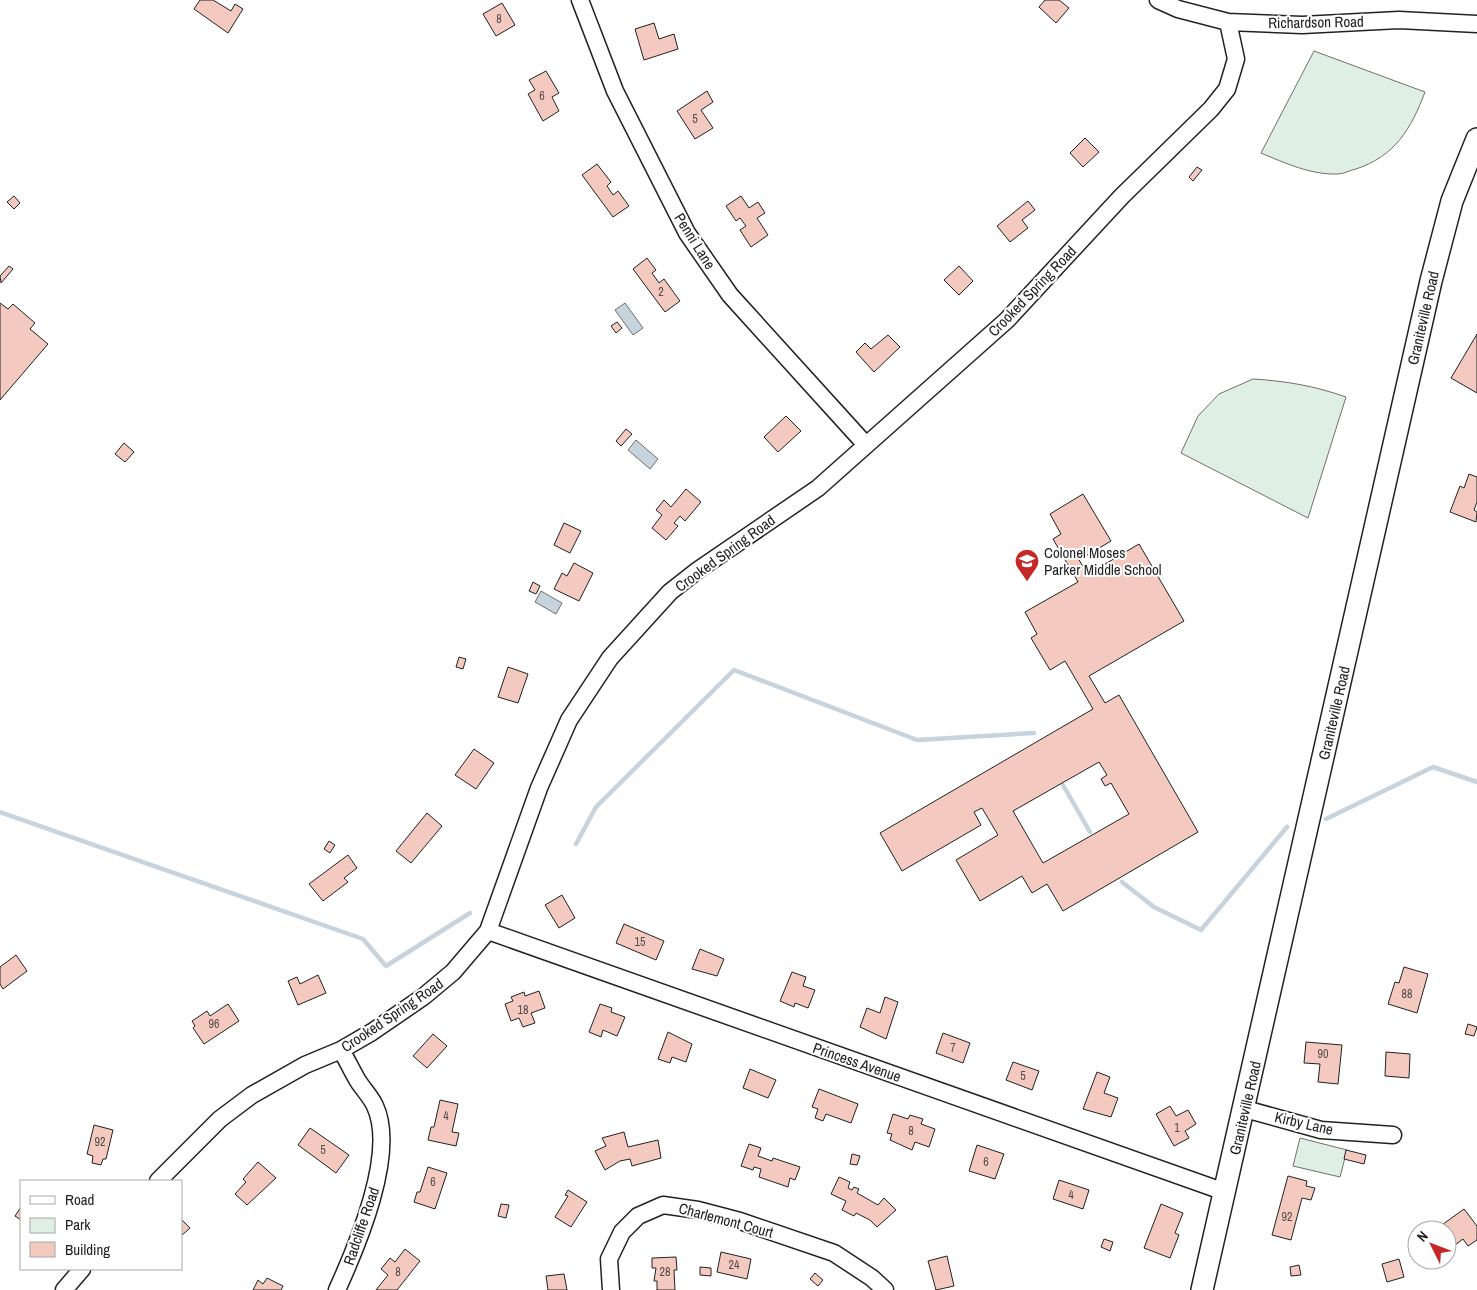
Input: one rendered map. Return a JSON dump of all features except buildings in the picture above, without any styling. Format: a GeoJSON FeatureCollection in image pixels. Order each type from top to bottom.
{"type":"FeatureCollection","features":[{"type":"Feature","properties":{"kind":"main road","name":"Graniteville Road"},"geometry":{"type":"LineString","coordinates":[[1202,1290],[1245,1109],[1431,280],[1452,200],[1477,140]]}},
{"type":"Feature","properties":{"kind":"street","name":"Penni Lane"},"geometry":{"type":"LineString","coordinates":[[580,0],[614,91],[687,234],[730,295],[866,445]]}},
{"type":"Feature","properties":{"kind":"street","name":"Richardson Road"},"geometry":{"type":"LineString","coordinates":[[1158,0],[1178,8],[1228,22],[1302,24],[1398,20],[1477,24]]}},
{"type":"Feature","properties":{"kind":"street","name":"Crooked Spring Road"},"geometry":{"type":"LineString","coordinates":[[159,1180],[220,1119],[252,1095],[305,1065],[341,1050],[372,1032],[430,991],[453,972],[488,931],[538,788],[569,720],[610,658],[670,592],[698,570],[818,488],[1007,320],[1122,196],[1211,109],[1226,89],[1236,59],[1228,22]]}},
{"type":"Feature","properties":{"kind":"street","name":"Princess Avenue"},"geometry":{"type":"LineString","coordinates":[[488,931],[1226,1192]]}},
{"type":"Feature","properties":{"kind":"street","name":"Radcliffe Road"},"geometry":{"type":"LineString","coordinates":[[337,1290],[355,1250],[375,1190],[382,1141],[376,1107],[358,1081],[341,1050]]}},
{"type":"Feature","properties":{"kind":"street","name":"Kirby Lane"},"geometry":{"type":"LineString","coordinates":[[1245,1109],[1321,1130],[1393,1136]]}},
{"type":"Feature","properties":{"kind":"street","name":"Charlemont Court"},"geometry":{"type":"LineString","coordinates":[[611,1290],[610,1259],[622,1232],[638,1216],[663,1204],[698,1210],[740,1221],[834,1253],[872,1278],[885,1290]]}},
{"type":"Feature","properties":{"kind":"street"},"geometry":{"type":"LineString","coordinates":[[64,1290],[81,1270]]}},
{"type":"Feature","properties":{"kind":"green space"},"geometry":{"type":"Polygon","coordinates":[[[1314,51],[1425,92],[1414,118],[1400,140],[1381,157],[1356,169],[1338,174],[1328,174],[1308,170],[1261,153],[1314,51]]]}},
{"type":"Feature","properties":{"kind":"green space"},"geometry":{"type":"Polygon","coordinates":[[[1253,379],[1300,385],[1346,397],[1308,518],[1181,453],[1198,416],[1219,394],[1253,379]]]}},
{"type":"Feature","properties":{"kind":"green space"},"geometry":{"type":"Polygon","coordinates":[[[1300,1138],[1347,1150],[1340,1177],[1293,1166],[1300,1138]]]}},
{"type":"Feature","properties":{"kind":"shaded area"},"geometry":{"type":"Polygon","coordinates":[[[625,303],[643,328],[633,335],[615,310],[625,303]]]}},
{"type":"Feature","properties":{"kind":"shaded area"},"geometry":{"type":"Polygon","coordinates":[[[636,440],[658,459],[650,469],[628,450],[636,440]]]}},
{"type":"Feature","properties":{"kind":"shaded area"},"geometry":{"type":"Polygon","coordinates":[[[541,591],[562,603],[556,614],[535,602],[541,591]]]}},
{"type":"Feature","properties":{"kind":"waterway"},"geometry":{"type":"LineString","coordinates":[[576,844],[596,807],[734,670],[917,740],[1034,733]]}},
{"type":"Feature","properties":{"kind":"waterway"},"geometry":{"type":"LineString","coordinates":[[1326,819],[1433,767],[1477,782]]}},
{"type":"Feature","properties":{"kind":"waterway"},"geometry":{"type":"LineString","coordinates":[[1063,785],[1090,832]]}},
{"type":"Feature","properties":{"kind":"waterway"},"geometry":{"type":"LineString","coordinates":[[0,812],[363,939],[386,966],[470,913]]}},
{"type":"Feature","properties":{"kind":"waterway"},"geometry":{"type":"LineString","coordinates":[[1122,882],[1154,907],[1201,930],[1287,827]]}},
{"type":"Feature","properties":{"kind":"place","name":"Colonel Moses Parker Middle School"},"geometry":{"type":"Point","coordinates":[1027,582]}}]}
